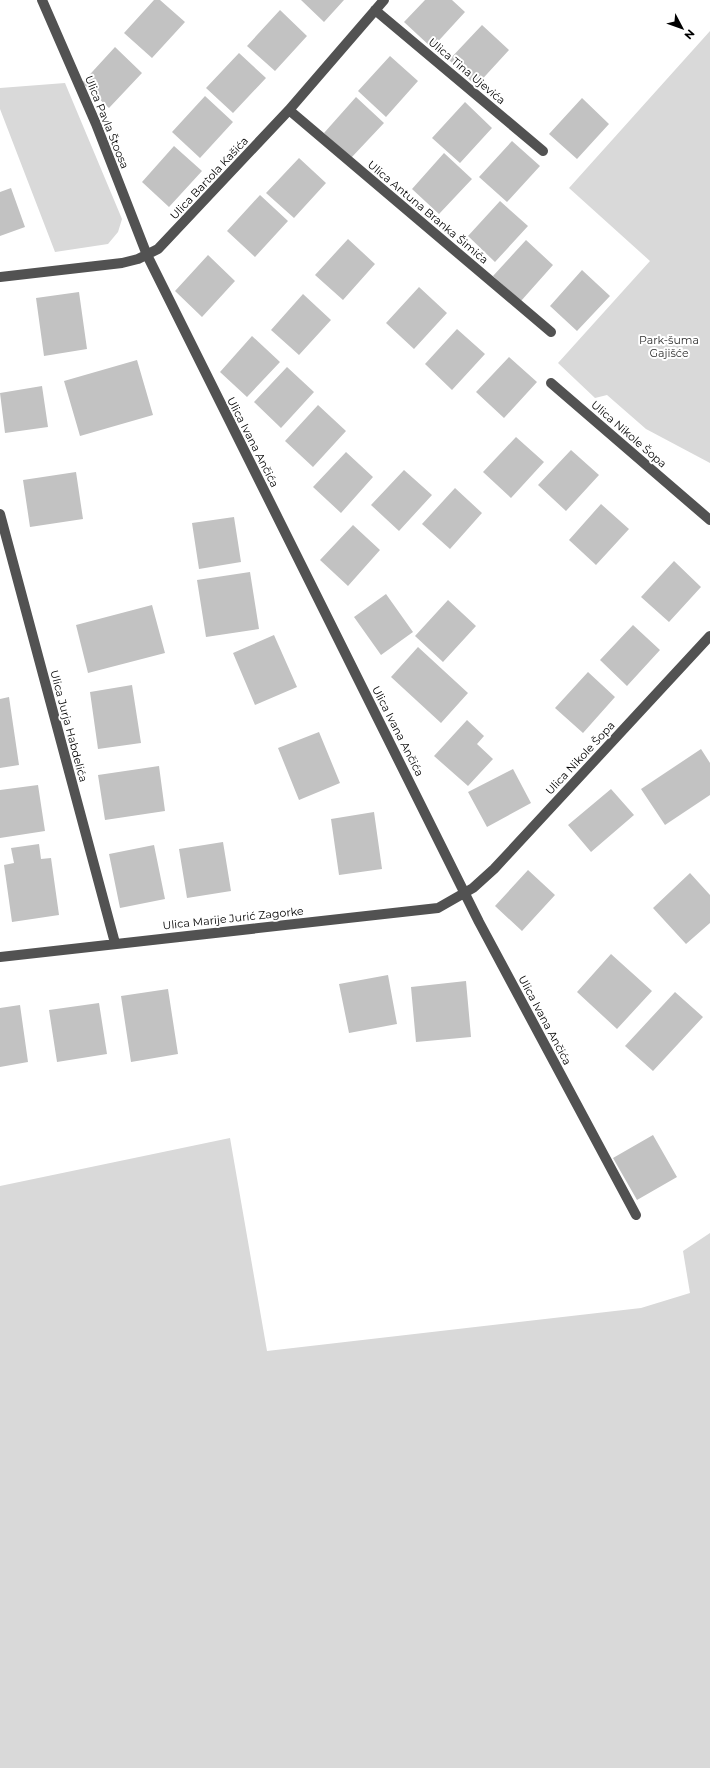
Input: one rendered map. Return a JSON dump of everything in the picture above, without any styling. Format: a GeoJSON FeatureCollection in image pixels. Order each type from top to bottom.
{"type":"FeatureCollection","features":[{"type":"Feature","properties":{"kind":"street","name":"Ulica Bartola Kašića"},"geometry":{"type":"LineString","coordinates":[[0,277],[122,263],[147,255],[158,249],[289,110],[384,0]]}},
{"type":"Feature","properties":{"kind":"street","name":"Ulica Pavla Štoosa"},"geometry":{"type":"LineString","coordinates":[[45,2],[96,124],[147,255]]}},
{"type":"Feature","properties":{"kind":"street","name":"Ulica Tina Ujevića"},"geometry":{"type":"LineString","coordinates":[[375,10],[543,151]]}},
{"type":"Feature","properties":{"kind":"street","name":"Ulica Antuna Branka Šimića"},"geometry":{"type":"LineString","coordinates":[[289,110],[551,332]]}},
{"type":"Feature","properties":{"kind":"street","name":"Ulica Ivana Ančića"},"geometry":{"type":"LineString","coordinates":[[147,255],[465,893],[636,1215]]}},
{"type":"Feature","properties":{"kind":"street","name":"Ulica Nikole Šopa"},"geometry":{"type":"LineString","coordinates":[[551,383],[710,520]]}},
{"type":"Feature","properties":{"kind":"street","name":"Ulica Jurja Habdelića"},"geometry":{"type":"LineString","coordinates":[[0,514],[114,944]]}},
{"type":"Feature","properties":{"kind":"street","name":"Ulica Nikole Šopa"},"geometry":{"type":"LineString","coordinates":[[465,893],[494,868],[710,636]]}},
{"type":"Feature","properties":{"kind":"street","name":"Ulica Marije Jurić Zagorke"},"geometry":{"type":"LineString","coordinates":[[0,957],[438,908],[465,893]]}},
{"type":"Feature","properties":{"kind":"green space","name":"Park-šuma Gajišće"},"geometry":{"type":"Polygon","coordinates":[[[710,31],[710,463],[646,429],[607,395],[595,398],[558,363],[650,261],[569,188],[710,31]]]}},
{"type":"Feature","properties":{"kind":"green space"},"geometry":{"type":"Polygon","coordinates":[[[65,83],[122,219],[118,232],[108,244],[55,252],[0,109],[0,88],[65,83]]]}},
{"type":"Feature","properties":{"kind":"green space"},"geometry":{"type":"Polygon","coordinates":[[[230,1138],[267,1351],[641,1308],[690,1293],[683,1251],[710,1233],[710,1768],[0,1768],[0,1186],[230,1138]]]}},
{"type":"Feature","properties":{"kind":"building"},"geometry":{"type":"Polygon","coordinates":[[[154,0],[160,0],[185,22],[152,58],[124,33],[154,0]]]}},
{"type":"Feature","properties":{"kind":"building"},"geometry":{"type":"Polygon","coordinates":[[[301,0],[344,0],[324,22],[301,0]]]}},
{"type":"Feature","properties":{"kind":"building"},"geometry":{"type":"Polygon","coordinates":[[[425,0],[452,0],[465,12],[432,48],[404,22],[425,0]]]}},
{"type":"Feature","properties":{"kind":"building"},"geometry":{"type":"Polygon","coordinates":[[[280,10],[307,36],[275,71],[247,46],[280,10]]]}},
{"type":"Feature","properties":{"kind":"building"},"geometry":{"type":"Polygon","coordinates":[[[482,25],[509,50],[476,86],[449,60],[482,25]]]}},
{"type":"Feature","properties":{"kind":"building"},"geometry":{"type":"Polygon","coordinates":[[[115,47],[142,73],[109,108],[82,83],[115,47]]]}},
{"type":"Feature","properties":{"kind":"building"},"geometry":{"type":"Polygon","coordinates":[[[239,53],[266,78],[233,113],[206,88],[239,53]]]}},
{"type":"Feature","properties":{"kind":"building"},"geometry":{"type":"Polygon","coordinates":[[[390,56],[418,81],[386,117],[358,91],[390,56]]]}},
{"type":"Feature","properties":{"kind":"building"},"geometry":{"type":"Polygon","coordinates":[[[205,96],[233,122],[200,158],[172,132],[205,96]]]}},
{"type":"Feature","properties":{"kind":"building"},"geometry":{"type":"Polygon","coordinates":[[[356,97],[384,123],[351,158],[324,133],[356,97]]]}},
{"type":"Feature","properties":{"kind":"building"},"geometry":{"type":"Polygon","coordinates":[[[582,98],[609,124],[577,159],[549,134],[582,98]]]}},
{"type":"Feature","properties":{"kind":"building"},"geometry":{"type":"Polygon","coordinates":[[[465,102],[492,128],[460,163],[432,138],[465,102]]]}},
{"type":"Feature","properties":{"kind":"building"},"geometry":{"type":"Polygon","coordinates":[[[512,141],[540,166],[507,202],[479,177],[512,141]]]}},
{"type":"Feature","properties":{"kind":"building"},"geometry":{"type":"Polygon","coordinates":[[[174,146],[202,171],[169,207],[142,182],[174,146]]]}},
{"type":"Feature","properties":{"kind":"building"},"geometry":{"type":"Polygon","coordinates":[[[444,153],[472,179],[439,214],[412,189],[444,153]]]}},
{"type":"Feature","properties":{"kind":"building"},"geometry":{"type":"Polygon","coordinates":[[[299,158],[326,183],[294,218],[266,193],[299,158]]]}},
{"type":"Feature","properties":{"kind":"building"},"geometry":{"type":"Polygon","coordinates":[[[11,188],[25,227],[0,236],[0,192],[11,188]]]}},
{"type":"Feature","properties":{"kind":"building"},"geometry":{"type":"Polygon","coordinates":[[[260,195],[288,221],[255,257],[227,231],[260,195]]]}},
{"type":"Feature","properties":{"kind":"building"},"geometry":{"type":"Polygon","coordinates":[[[500,201],[528,226],[495,262],[468,236],[500,201]]]}},
{"type":"Feature","properties":{"kind":"building"},"geometry":{"type":"Polygon","coordinates":[[[348,239],[375,264],[343,300],[315,275],[348,239]]]}},
{"type":"Feature","properties":{"kind":"building"},"geometry":{"type":"Polygon","coordinates":[[[526,240],[553,265],[521,301],[493,276],[526,240]]]}},
{"type":"Feature","properties":{"kind":"building"},"geometry":{"type":"Polygon","coordinates":[[[208,255],[235,281],[202,317],[175,291],[208,255]]]}},
{"type":"Feature","properties":{"kind":"building"},"geometry":{"type":"Polygon","coordinates":[[[582,270],[610,296],[577,331],[550,306],[582,270]]]}},
{"type":"Feature","properties":{"kind":"building"},"geometry":{"type":"Polygon","coordinates":[[[419,287],[447,313],[414,349],[386,323],[419,287]]]}},
{"type":"Feature","properties":{"kind":"building"},"geometry":{"type":"Polygon","coordinates":[[[79,292],[87,349],[44,356],[36,298],[79,292]]]}},
{"type":"Feature","properties":{"kind":"building"},"geometry":{"type":"Polygon","coordinates":[[[303,294],[331,320],[299,355],[271,330],[303,294]]]}},
{"type":"Feature","properties":{"kind":"building"},"geometry":{"type":"Polygon","coordinates":[[[457,329],[485,354],[452,390],[425,364],[457,329]]]}},
{"type":"Feature","properties":{"kind":"building"},"geometry":{"type":"Polygon","coordinates":[[[252,336],[280,362],[247,397],[220,372],[252,336]]]}},
{"type":"Feature","properties":{"kind":"building"},"geometry":{"type":"Polygon","coordinates":[[[509,357],[537,382],[504,418],[476,392],[509,357]]]}},
{"type":"Feature","properties":{"kind":"building"},"geometry":{"type":"Polygon","coordinates":[[[137,360],[153,415],[80,436],[64,381],[137,360]]]}},
{"type":"Feature","properties":{"kind":"building"},"geometry":{"type":"Polygon","coordinates":[[[287,367],[314,392],[281,428],[254,402],[287,367]]]}},
{"type":"Feature","properties":{"kind":"building"},"geometry":{"type":"Polygon","coordinates":[[[42,386],[48,427],[5,433],[0,393],[42,386]]]}},
{"type":"Feature","properties":{"kind":"building"},"geometry":{"type":"Polygon","coordinates":[[[318,405],[346,431],[313,467],[285,441],[318,405]]]}},
{"type":"Feature","properties":{"kind":"building"},"geometry":{"type":"Polygon","coordinates":[[[516,437],[544,462],[511,498],[483,472],[516,437]]]}},
{"type":"Feature","properties":{"kind":"building"},"geometry":{"type":"Polygon","coordinates":[[[571,450],[599,475],[566,511],[538,485],[571,450]]]}},
{"type":"Feature","properties":{"kind":"building"},"geometry":{"type":"Polygon","coordinates":[[[346,452],[373,477],[341,513],[313,487],[346,452]]]}},
{"type":"Feature","properties":{"kind":"building"},"geometry":{"type":"Polygon","coordinates":[[[404,470],[432,495],[399,531],[371,505],[404,470]]]}},
{"type":"Feature","properties":{"kind":"building"},"geometry":{"type":"Polygon","coordinates":[[[76,472],[83,519],[30,527],[23,480],[76,472]]]}},
{"type":"Feature","properties":{"kind":"building"},"geometry":{"type":"Polygon","coordinates":[[[455,488],[482,513],[450,549],[422,524],[455,488]]]}},
{"type":"Feature","properties":{"kind":"building"},"geometry":{"type":"Polygon","coordinates":[[[601,504],[629,529],[596,565],[569,540],[601,504]]]}},
{"type":"Feature","properties":{"kind":"building"},"geometry":{"type":"Polygon","coordinates":[[[234,517],[241,562],[199,569],[192,523],[234,517]]]}},
{"type":"Feature","properties":{"kind":"building"},"geometry":{"type":"Polygon","coordinates":[[[353,525],[380,550],[348,586],[320,560],[353,525]]]}},
{"type":"Feature","properties":{"kind":"building"},"geometry":{"type":"Polygon","coordinates":[[[674,561],[701,587],[669,622],[641,597],[674,561]]]}},
{"type":"Feature","properties":{"kind":"building"},"geometry":{"type":"Polygon","coordinates":[[[250,572],[259,629],[206,637],[197,580],[250,572]]]}},
{"type":"Feature","properties":{"kind":"building"},"geometry":{"type":"Polygon","coordinates":[[[386,594],[413,632],[381,655],[354,617],[386,594]]]}},
{"type":"Feature","properties":{"kind":"building"},"geometry":{"type":"Polygon","coordinates":[[[448,600],[476,626],[443,662],[415,636],[448,600]]]}},
{"type":"Feature","properties":{"kind":"building"},"geometry":{"type":"Polygon","coordinates":[[[152,605],[165,653],[88,673],[76,625],[152,605]]]}},
{"type":"Feature","properties":{"kind":"building"},"geometry":{"type":"Polygon","coordinates":[[[633,625],[660,650],[627,686],[600,660],[633,625]]]}},
{"type":"Feature","properties":{"kind":"building"},"geometry":{"type":"Polygon","coordinates":[[[274,635],[297,687],[255,705],[233,653],[274,635]]]}},
{"type":"Feature","properties":{"kind":"building"},"geometry":{"type":"Polygon","coordinates":[[[418,647],[468,693],[441,723],[391,677],[418,647]]]}},
{"type":"Feature","properties":{"kind":"building"},"geometry":{"type":"Polygon","coordinates":[[[588,672],[615,697],[583,733],[555,708],[588,672]]]}},
{"type":"Feature","properties":{"kind":"building"},"geometry":{"type":"Polygon","coordinates":[[[132,685],[141,743],[98,749],[90,692],[132,685]]]}},
{"type":"Feature","properties":{"kind":"building"},"geometry":{"type":"Polygon","coordinates":[[[9,697],[19,765],[0,768],[0,699],[9,697]]]}},
{"type":"Feature","properties":{"kind":"building"},"geometry":{"type":"Polygon","coordinates":[[[467,720],[484,736],[477,744],[493,759],[468,786],[434,756],[467,720]]]}},
{"type":"Feature","properties":{"kind":"building"},"geometry":{"type":"Polygon","coordinates":[[[319,732],[340,783],[299,800],[278,748],[319,732]]]}},
{"type":"Feature","properties":{"kind":"building"},"geometry":{"type":"Polygon","coordinates":[[[701,749],[710,763],[710,795],[665,825],[641,789],[701,749]]]}},
{"type":"Feature","properties":{"kind":"building"},"geometry":{"type":"Polygon","coordinates":[[[159,766],[165,811],[105,820],[98,775],[159,766]]]}},
{"type":"Feature","properties":{"kind":"building"},"geometry":{"type":"Polygon","coordinates":[[[513,769],[531,803],[487,827],[468,792],[513,769]]]}},
{"type":"Feature","properties":{"kind":"building"},"geometry":{"type":"Polygon","coordinates":[[[38,785],[45,831],[0,838],[0,790],[38,785]]]}},
{"type":"Feature","properties":{"kind":"building"},"geometry":{"type":"Polygon","coordinates":[[[611,789],[634,815],[591,852],[568,825],[611,789]]]}},
{"type":"Feature","properties":{"kind":"building"},"geometry":{"type":"Polygon","coordinates":[[[374,812],[382,869],[339,875],[331,819],[374,812]]]}},
{"type":"Feature","properties":{"kind":"building"},"geometry":{"type":"Polygon","coordinates":[[[223,842],[231,891],[187,898],[179,849],[223,842]]]}},
{"type":"Feature","properties":{"kind":"building"},"geometry":{"type":"Polygon","coordinates":[[[39,844],[41,859],[51,858],[59,915],[12,922],[4,865],[14,863],[11,848],[39,844]]]}},
{"type":"Feature","properties":{"kind":"building"},"geometry":{"type":"Polygon","coordinates":[[[154,845],[165,899],[120,908],[109,854],[154,845]]]}},
{"type":"Feature","properties":{"kind":"building"},"geometry":{"type":"Polygon","coordinates":[[[528,870],[555,895],[522,931],[495,906],[528,870]]]}},
{"type":"Feature","properties":{"kind":"building"},"geometry":{"type":"Polygon","coordinates":[[[690,873],[710,895],[710,923],[686,944],[653,908],[690,873]]]}},
{"type":"Feature","properties":{"kind":"building"},"geometry":{"type":"Polygon","coordinates":[[[611,954],[652,991],[617,1029],[577,992],[611,954]]]}},
{"type":"Feature","properties":{"kind":"building"},"geometry":{"type":"Polygon","coordinates":[[[388,975],[397,1024],[349,1033],[339,984],[388,975]]]}},
{"type":"Feature","properties":{"kind":"building"},"geometry":{"type":"Polygon","coordinates":[[[466,981],[471,1037],[416,1042],[411,987],[466,981]]]}},
{"type":"Feature","properties":{"kind":"building"},"geometry":{"type":"Polygon","coordinates":[[[168,989],[178,1054],[131,1062],[121,996],[168,989]]]}},
{"type":"Feature","properties":{"kind":"building"},"geometry":{"type":"Polygon","coordinates":[[[675,992],[703,1017],[653,1071],[625,1046],[675,992]]]}},
{"type":"Feature","properties":{"kind":"building"},"geometry":{"type":"Polygon","coordinates":[[[99,1003],[107,1054],[57,1062],[49,1010],[99,1003]]]}},
{"type":"Feature","properties":{"kind":"building"},"geometry":{"type":"Polygon","coordinates":[[[20,1005],[28,1062],[0,1067],[0,1008],[20,1005]]]}},
{"type":"Feature","properties":{"kind":"building"},"geometry":{"type":"Polygon","coordinates":[[[653,1135],[677,1177],[637,1200],[613,1158],[653,1135]]]}}]}
